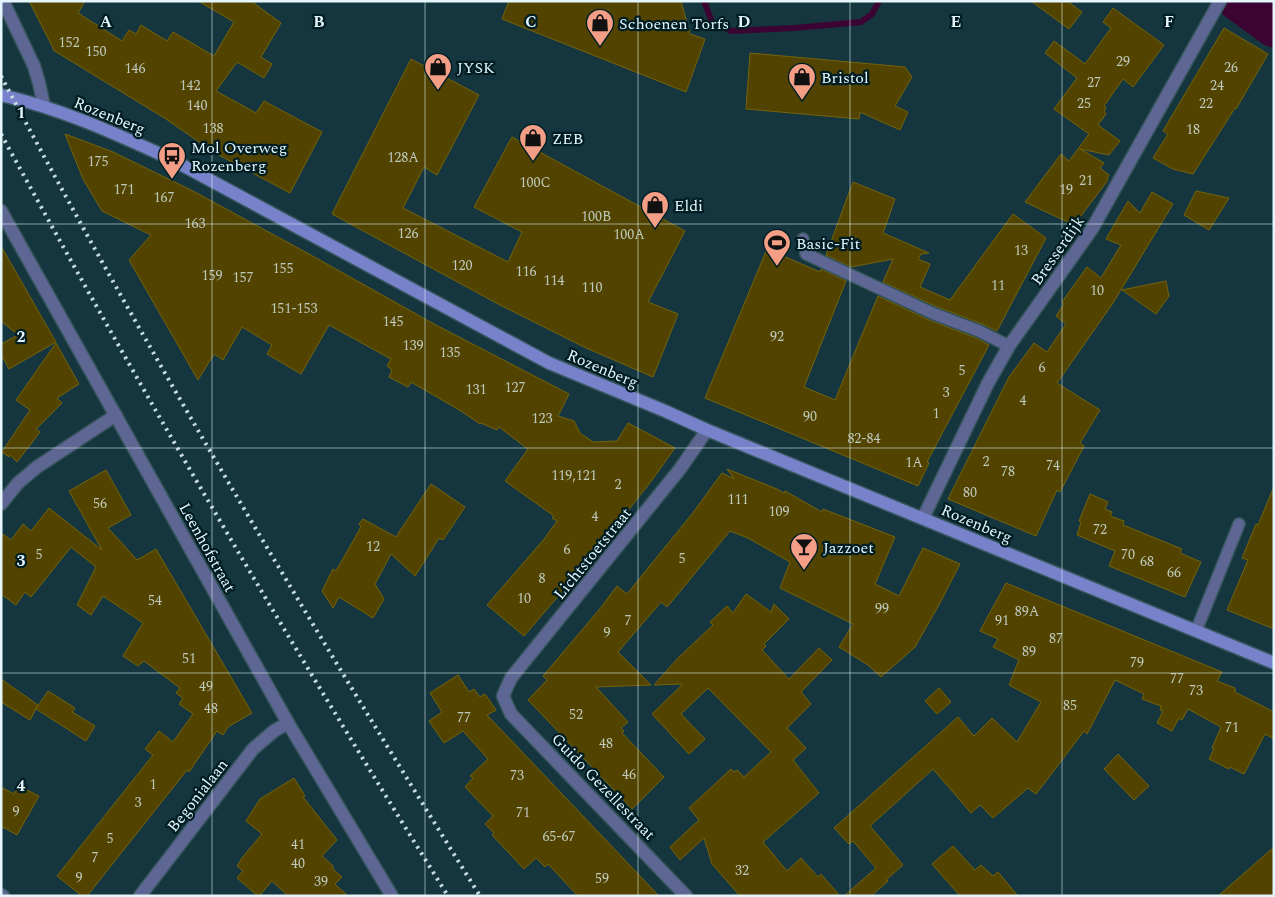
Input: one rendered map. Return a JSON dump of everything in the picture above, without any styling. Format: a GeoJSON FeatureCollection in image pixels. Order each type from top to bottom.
{"type":"FeatureCollection","features":[{"type":"Feature","properties":{"kind":"main road","name":"Rozenberg"},"geometry":{"type":"LineString","coordinates":[[1,95],[44,106],[112,132],[169,158],[549,363],[1274,663]]}},
{"type":"Feature","properties":{"kind":"street"},"geometry":{"type":"LineString","coordinates":[[3,1],[34,66],[44,106]]}},
{"type":"Feature","properties":{"kind":"street","name":"Bresserdijk"},"geometry":{"type":"LineString","coordinates":[[923,518],[988,383],[1009,346],[1092,229],[1220,3]]}},
{"type":"Feature","properties":{"kind":"street","name":"Leenhofstraat"},"geometry":{"type":"LineString","coordinates":[[1,211],[288,723],[392,896]]}},
{"type":"Feature","properties":{"kind":"street"},"geometry":{"type":"LineString","coordinates":[[1,504],[18,483],[37,467],[116,415]]}},
{"type":"Feature","properties":{"kind":"street","name":"Lichtstoetstraat"},"geometry":{"type":"LineString","coordinates":[[503,696],[511,678],[680,469],[707,430]]}},
{"type":"Feature","properties":{"kind":"street","name":"Guido Gezellestraat"},"geometry":{"type":"LineString","coordinates":[[503,696],[511,714],[686,896]]}},
{"type":"Feature","properties":{"kind":"street","name":"Begonialaan"},"geometry":{"type":"LineString","coordinates":[[140,896],[253,749],[288,723]]}},
{"type":"Feature","properties":{"kind":"lane"},"geometry":{"type":"LineString","coordinates":[[804,239],[806,254],[932,313],[979,331],[1009,346]]}},
{"type":"Feature","properties":{"kind":"lane"},"geometry":{"type":"LineString","coordinates":[[1196,631],[1239,524]]}},
{"type":"Feature","properties":{"kind":"building"},"geometry":{"type":"Polygon","coordinates":[[[29,1],[85,1],[78,13],[122,41],[129,30],[136,34],[141,25],[167,41],[173,32],[214,56],[234,22],[198,1],[251,1],[281,23],[261,57],[272,64],[264,78],[237,62],[216,91],[256,113],[264,101],[322,132],[290,193],[215,153],[166,119],[53,50],[29,1]]]}},
{"type":"Feature","properties":{"kind":"building"},"geometry":{"type":"Polygon","coordinates":[[[509,1],[681,1],[690,34],[705,39],[686,92],[502,19],[509,1]]]}},
{"type":"Feature","properties":{"kind":"building"},"geometry":{"type":"Polygon","coordinates":[[[1031,1],[1067,1],[1082,12],[1069,29],[1031,1]]]}},
{"type":"Feature","properties":{"kind":"building"},"geometry":{"type":"Polygon","coordinates":[[[1113,8],[1164,45],[1133,87],[1123,79],[1104,106],[1106,114],[1098,125],[1120,141],[1109,155],[1080,149],[1104,163],[1100,168],[1109,175],[1108,180],[1074,225],[1025,202],[1061,154],[1069,161],[1089,134],[1054,109],[1077,78],[1045,53],[1054,41],[1085,64],[1111,28],[1103,22],[1113,8]]]}},
{"type":"Feature","properties":{"kind":"building"},"geometry":{"type":"Polygon","coordinates":[[[1224,28],[1268,54],[1236,109],[1193,174],[1173,169],[1153,158],[1168,134],[1163,131],[1224,28]]]}},
{"type":"Feature","properties":{"kind":"building"},"geometry":{"type":"Polygon","coordinates":[[[750,53],[905,67],[912,77],[895,106],[908,112],[900,130],[860,112],[859,119],[746,109],[750,53]]]}},
{"type":"Feature","properties":{"kind":"building"},"geometry":{"type":"Polygon","coordinates":[[[411,59],[479,95],[437,175],[424,167],[403,208],[508,262],[522,232],[474,207],[512,137],[685,231],[648,302],[678,314],[653,377],[584,347],[500,305],[332,214],[411,59]]]}},
{"type":"Feature","properties":{"kind":"building"},"geometry":{"type":"Polygon","coordinates":[[[65,134],[113,152],[193,191],[434,324],[569,394],[558,416],[574,421],[580,433],[593,442],[617,441],[628,423],[675,448],[591,558],[524,636],[487,605],[545,538],[557,521],[552,518],[554,516],[505,481],[528,449],[499,427],[497,430],[480,424],[411,382],[408,387],[389,377],[392,370],[387,366],[391,359],[329,325],[301,374],[267,354],[272,345],[242,327],[223,360],[214,354],[198,380],[129,260],[151,235],[102,211],[83,179],[65,134]]]}},
{"type":"Feature","properties":{"kind":"building"},"geometry":{"type":"Polygon","coordinates":[[[853,182],[895,199],[883,233],[929,253],[921,254],[918,259],[930,264],[920,287],[950,300],[1013,214],[1046,238],[997,331],[935,306],[883,282],[893,259],[851,267],[826,255],[853,182]]]}},
{"type":"Feature","properties":{"kind":"building"},"geometry":{"type":"Polygon","coordinates":[[[1196,191],[1229,198],[1209,230],[1184,215],[1196,191]]]}},
{"type":"Feature","properties":{"kind":"building"},"geometry":{"type":"Polygon","coordinates":[[[1152,192],[1173,204],[1113,303],[1057,383],[1100,410],[1080,443],[1084,446],[1060,492],[1057,490],[1036,536],[948,499],[1009,377],[1034,343],[1047,352],[1066,324],[1056,316],[1064,304],[1062,302],[1087,267],[1101,278],[1121,245],[1106,239],[1128,201],[1140,213],[1152,192]]]}},
{"type":"Feature","properties":{"kind":"building"},"geometry":{"type":"Polygon","coordinates":[[[1,246],[56,342],[9,369],[1,354],[1,344],[18,335],[1,321],[1,246]]]}},
{"type":"Feature","properties":{"kind":"building"},"geometry":{"type":"Polygon","coordinates":[[[767,249],[820,272],[821,269],[846,281],[804,387],[835,400],[878,296],[989,345],[927,462],[929,463],[918,486],[705,398],[767,249]]]}},
{"type":"Feature","properties":{"kind":"building"},"geometry":{"type":"Polygon","coordinates":[[[1166,281],[1169,296],[1156,314],[1122,290],[1166,281]]]}},
{"type":"Feature","properties":{"kind":"building"},"geometry":{"type":"Polygon","coordinates":[[[56,343],[79,384],[57,398],[62,403],[36,429],[40,432],[17,462],[10,455],[9,457],[2,452],[30,410],[16,400],[56,343]]]}},
{"type":"Feature","properties":{"kind":"building"},"geometry":{"type":"Polygon","coordinates":[[[727,469],[784,493],[785,491],[822,512],[823,509],[895,537],[875,584],[899,596],[923,548],[960,564],[915,647],[881,677],[868,665],[839,647],[853,624],[780,588],[790,562],[748,538],[730,531],[667,607],[661,602],[618,652],[651,685],[596,687],[628,722],[621,728],[624,731],[622,733],[664,777],[632,809],[528,700],[547,680],[543,676],[617,586],[627,594],[692,514],[722,473],[734,479],[727,469]]]}},
{"type":"Feature","properties":{"kind":"building"},"geometry":{"type":"Polygon","coordinates":[[[106,470],[131,515],[108,528],[137,560],[156,549],[252,713],[228,727],[223,735],[217,731],[189,772],[187,770],[87,896],[82,896],[57,876],[153,755],[145,749],[159,731],[173,742],[193,714],[179,704],[183,698],[176,693],[180,688],[144,661],[138,666],[123,656],[143,623],[103,596],[91,615],[77,605],[96,567],[71,547],[31,597],[25,592],[16,605],[1,594],[1,533],[11,540],[23,524],[31,531],[49,508],[102,550],[69,491],[106,470]]]}},
{"type":"Feature","properties":{"kind":"building"},"geometry":{"type":"Polygon","coordinates":[[[431,484],[465,507],[443,540],[439,538],[415,576],[391,554],[375,584],[384,599],[373,618],[339,597],[333,608],[322,591],[333,569],[336,571],[361,527],[359,524],[363,519],[396,537],[431,484]]]}},
{"type":"Feature","properties":{"kind":"building"},"geometry":{"type":"Polygon","coordinates":[[[1273,489],[1274,629],[1227,610],[1248,560],[1242,558],[1273,489]]]}},
{"type":"Feature","properties":{"kind":"building"},"geometry":{"type":"Polygon","coordinates":[[[1090,494],[1108,502],[1105,509],[1112,512],[1110,516],[1124,521],[1123,525],[1182,549],[1180,553],[1201,562],[1185,597],[1109,566],[1115,551],[1077,535],[1081,522],[1079,521],[1090,494]]]}},
{"type":"Feature","properties":{"kind":"building"},"geometry":{"type":"Polygon","coordinates":[[[1006,583],[1222,672],[1217,681],[1235,688],[1235,692],[1274,712],[1274,739],[1265,734],[1244,774],[1230,767],[1229,769],[1209,759],[1221,727],[1188,709],[1182,720],[1179,718],[1172,731],[1157,723],[1163,711],[1160,710],[1161,706],[1142,699],[1144,694],[1115,680],[1087,734],[1084,731],[1036,794],[1028,788],[993,818],[980,805],[971,813],[933,769],[870,826],[903,865],[871,896],[844,896],[876,868],[853,841],[849,844],[834,828],[958,717],[974,736],[992,718],[1017,742],[1041,702],[1009,685],[1019,660],[993,647],[998,639],[980,631],[1006,583]]]}},
{"type":"Feature","properties":{"kind":"building"},"geometry":{"type":"Polygon","coordinates":[[[746,594],[771,612],[774,604],[789,619],[764,644],[766,646],[762,650],[789,679],[819,648],[832,660],[801,692],[811,704],[787,728],[806,748],[793,760],[819,793],[763,842],[787,871],[801,858],[818,877],[821,874],[840,896],[740,896],[712,864],[704,838],[680,860],[670,847],[699,820],[689,808],[731,769],[734,772],[737,770],[744,777],[771,752],[708,688],[681,714],[705,739],[689,754],[652,714],[683,684],[654,685],[678,658],[713,625],[710,622],[727,606],[733,613],[746,594]]]}},
{"type":"Feature","properties":{"kind":"building"},"geometry":{"type":"Polygon","coordinates":[[[458,675],[469,692],[474,689],[480,697],[485,694],[496,710],[487,715],[659,896],[578,896],[548,864],[545,867],[536,858],[524,869],[492,835],[494,833],[485,824],[493,816],[465,787],[473,778],[470,776],[488,759],[463,731],[444,743],[429,721],[442,712],[430,693],[458,675]]]}},
{"type":"Feature","properties":{"kind":"building"},"geometry":{"type":"Polygon","coordinates":[[[1,679],[38,705],[30,720],[1,702],[1,679]]]}},
{"type":"Feature","properties":{"kind":"building"},"geometry":{"type":"Polygon","coordinates":[[[939,688],[951,702],[937,714],[925,701],[939,688]]]}},
{"type":"Feature","properties":{"kind":"building"},"geometry":{"type":"Polygon","coordinates":[[[48,691],[75,708],[72,712],[95,726],[86,741],[36,709],[48,691]]]}},
{"type":"Feature","properties":{"kind":"building"},"geometry":{"type":"Polygon","coordinates":[[[1118,754],[1149,786],[1134,800],[1104,769],[1118,754]]]}},
{"type":"Feature","properties":{"kind":"building"},"geometry":{"type":"Polygon","coordinates":[[[294,778],[305,796],[303,797],[337,840],[322,856],[342,877],[335,884],[348,896],[288,896],[272,881],[258,896],[237,878],[243,871],[237,866],[262,834],[246,821],[260,799],[294,778]]]}},
{"type":"Feature","properties":{"kind":"building"},"geometry":{"type":"Polygon","coordinates":[[[19,786],[39,796],[17,835],[1,826],[1,787],[14,794],[19,786]]]}},
{"type":"Feature","properties":{"kind":"building"},"geometry":{"type":"Polygon","coordinates":[[[953,846],[975,870],[981,865],[993,876],[998,872],[1018,896],[960,896],[932,864],[953,846]]]}},
{"type":"Feature","properties":{"kind":"building"},"geometry":{"type":"Polygon","coordinates":[[[1274,847],[1274,896],[1218,896],[1274,847]]]}},
{"type":"Feature","properties":{"kind":"waterway"},"geometry":{"type":"LineString","coordinates":[[704,1],[712,22],[731,31],[861,22],[872,14],[879,1]]}},
{"type":"Feature","properties":{"kind":"waterway"},"geometry":{"type":"LineString","coordinates":[[1237,1],[1274,28]]}},
{"type":"Feature","properties":{"kind":"railway"},"geometry":{"type":"LineString","coordinates":[[1,76],[57,181],[173,388],[355,694],[480,896]]}},
{"type":"Feature","properties":{"kind":"railway"},"geometry":{"type":"LineString","coordinates":[[1,134],[213,509],[329,703],[448,896]]}},
{"type":"Feature","properties":{"kind":"place","name":"Schoenen Torfs"},"geometry":{"type":"Point","coordinates":[600,47]}},
{"type":"Feature","properties":{"kind":"place","name":"JYSK"},"geometry":{"type":"Point","coordinates":[438,91]}},
{"type":"Feature","properties":{"kind":"place","name":"Bristol"},"geometry":{"type":"Point","coordinates":[802,101]}},
{"type":"Feature","properties":{"kind":"place","name":"ZEB"},"geometry":{"type":"Point","coordinates":[533,162]}},
{"type":"Feature","properties":{"kind":"place","name":"Mol Overweg Rozenberg"},"geometry":{"type":"Point","coordinates":[172,180]}},
{"type":"Feature","properties":{"kind":"place","name":"Eldi"},"geometry":{"type":"Point","coordinates":[655,229]}},
{"type":"Feature","properties":{"kind":"place","name":"Basic-Fit"},"geometry":{"type":"Point","coordinates":[777,267]}},
{"type":"Feature","properties":{"kind":"place","name":"Jazzoet"},"geometry":{"type":"Point","coordinates":[804,571]}}]}
